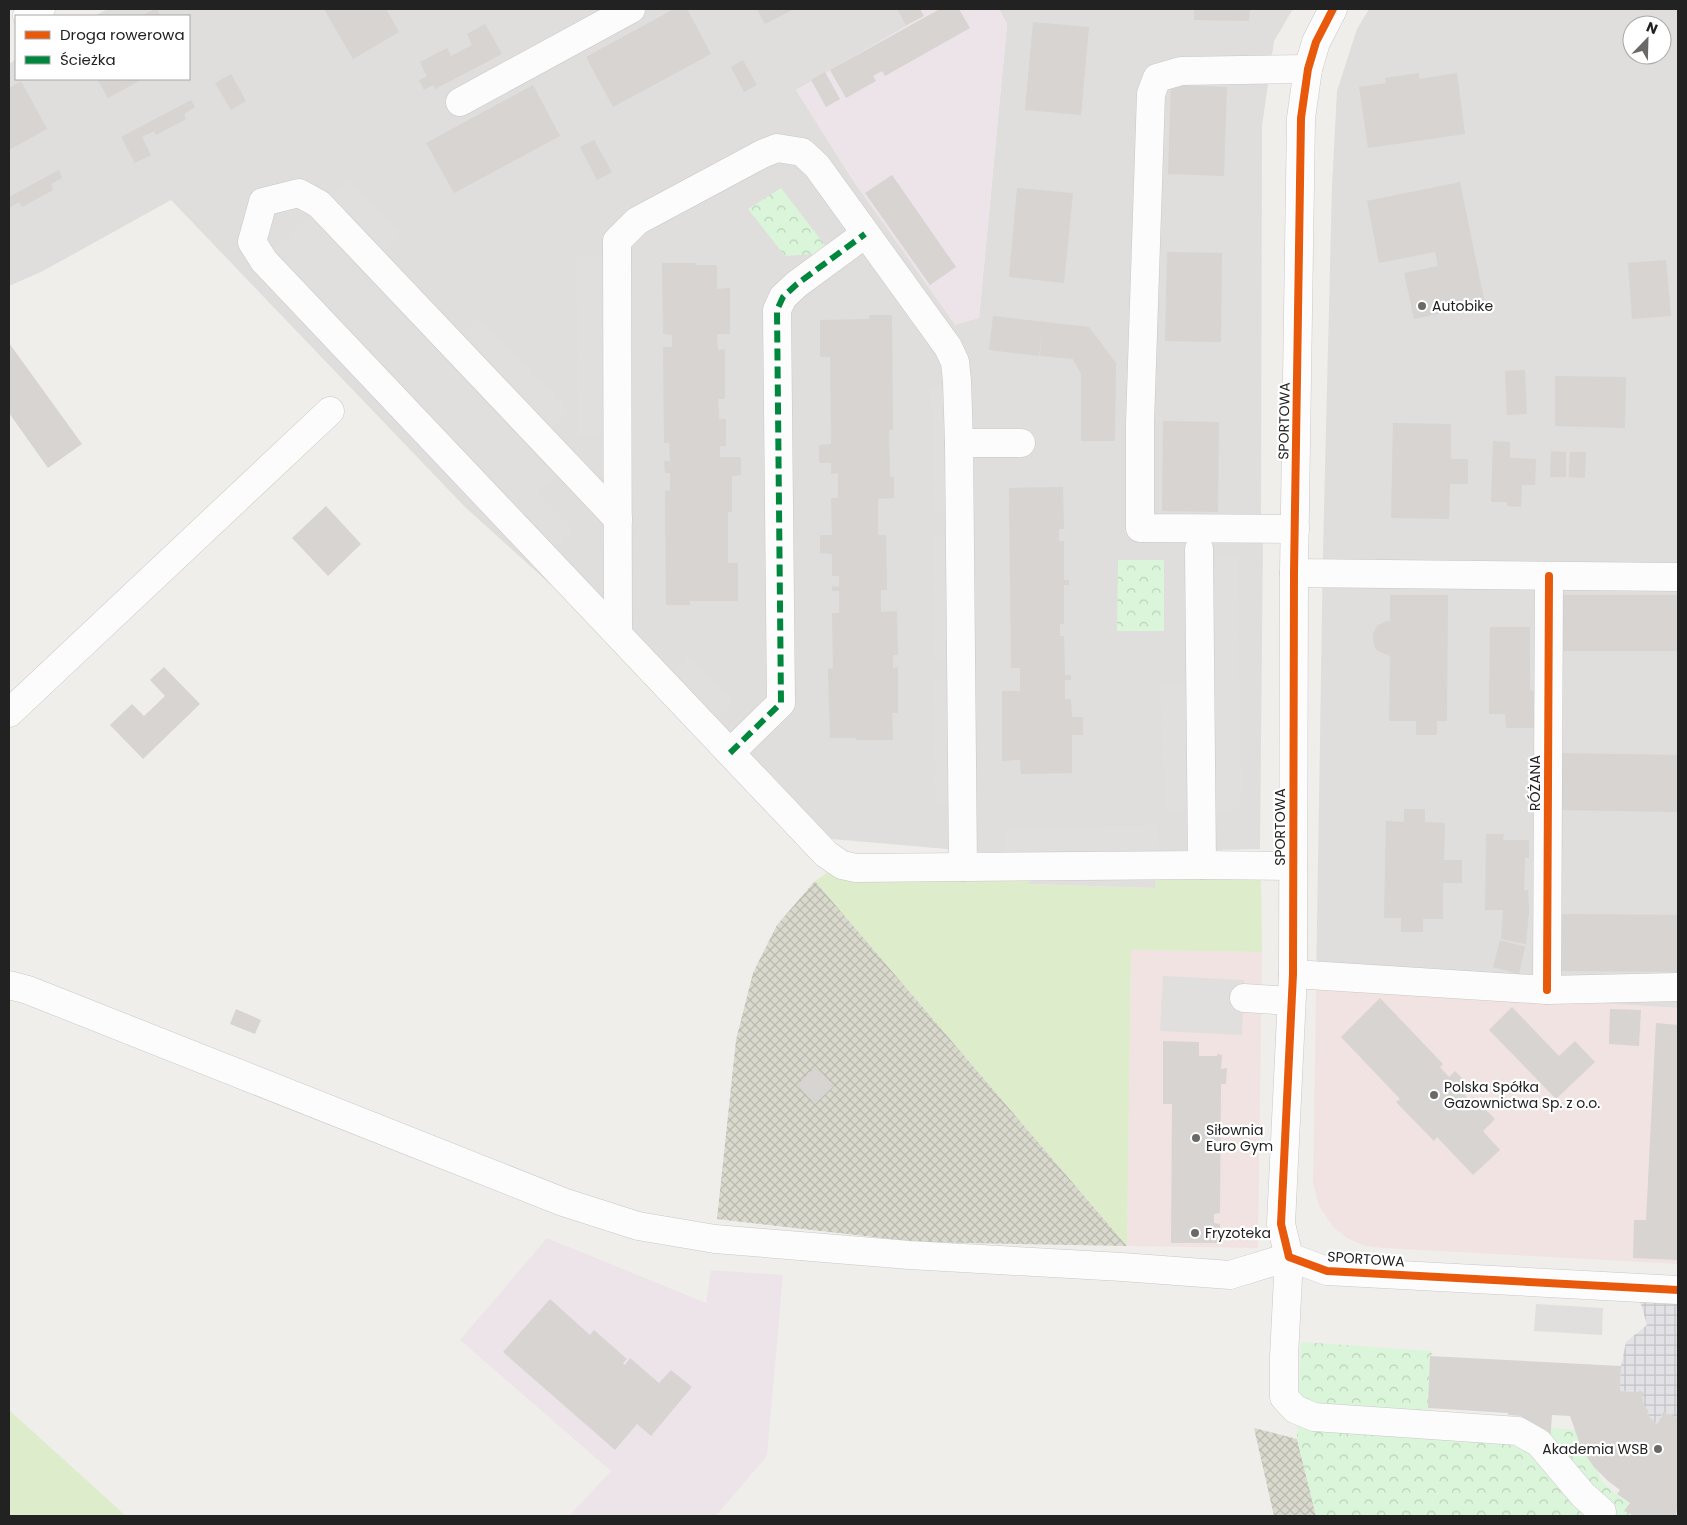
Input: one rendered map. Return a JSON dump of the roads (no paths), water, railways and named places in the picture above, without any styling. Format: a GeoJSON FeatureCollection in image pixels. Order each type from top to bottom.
{"type":"FeatureCollection","features":[{"type":"Feature","properties":{"kind":"street"},"geometry":{"type":"LineString","coordinates":[[29,15],[41,9]]}},
{"type":"Feature","properties":{"kind":"street"},"geometry":{"type":"LineString","coordinates":[[460,102],[630,9]]}},
{"type":"Feature","properties":{"kind":"street","name":"SPORTOWA"},"geometry":{"type":"LineString","coordinates":[[1334,9],[1316,42],[1308,69],[1301,118],[1294,573],[1293,974],[1281,1224],[1289,1257],[1327,1270],[1678,1290]]}},
{"type":"Feature","properties":{"kind":"street"},"geometry":{"type":"LineString","coordinates":[[1295,529],[1140,528],[1140,423],[1151,94],[1157,78],[1181,71],[1308,69]]}},
{"type":"Feature","properties":{"kind":"street"},"geometry":{"type":"LineString","coordinates":[[618,634],[617,241],[636,221],[762,154],[777,148],[802,152],[817,166],[948,347],[955,362],[959,443],[962,867]]}},
{"type":"Feature","properties":{"kind":"street"},"geometry":{"type":"LineString","coordinates":[[618,519],[319,204],[299,193],[263,202],[252,242],[264,261],[826,854],[842,865],[856,868],[1293,866]]}},
{"type":"Feature","properties":{"kind":"street"},"geometry":{"type":"LineString","coordinates":[[730,753],[781,703],[777,310],[783,298],[796,284],[865,234]]}},
{"type":"Feature","properties":{"kind":"street"},"geometry":{"type":"LineString","coordinates":[[9,713],[330,412]]}},
{"type":"Feature","properties":{"kind":"street"},"geometry":{"type":"LineString","coordinates":[[959,443],[1021,444]]}},
{"type":"Feature","properties":{"kind":"street"},"geometry":{"type":"LineString","coordinates":[[1199,549],[1202,865]]}},
{"type":"Feature","properties":{"kind":"street"},"geometry":{"type":"LineString","coordinates":[[1294,573],[1678,576]]}},
{"type":"Feature","properties":{"kind":"street","name":"RÓŻANA"},"geometry":{"type":"LineString","coordinates":[[1547,990],[1549,576]]}},
{"type":"Feature","properties":{"kind":"street"},"geometry":{"type":"LineString","coordinates":[[1293,974],[1547,990],[1678,987]]}},
{"type":"Feature","properties":{"kind":"street"},"geometry":{"type":"LineString","coordinates":[[9,985],[28,990],[563,1202],[638,1226],[715,1239],[909,1256],[1122,1267],[1230,1275],[1289,1257],[1284,1397],[1295,1409],[1314,1417],[1518,1431],[1539,1443],[1583,1495],[1602,1512]]}},
{"type":"Feature","properties":{"kind":"street"},"geometry":{"type":"LineString","coordinates":[[1244,998],[1291,1001]]}},
{"type":"Feature","properties":{"kind":"place","name":"Autobike"},"geometry":{"type":"Point","coordinates":[1422,306]}},
{"type":"Feature","properties":{"kind":"place","name":"Polska Spółka Gazownictwa Sp. z o.o."},"geometry":{"type":"Point","coordinates":[1434,1095]}},
{"type":"Feature","properties":{"kind":"place","name":"Siłownia Euro Gym"},"geometry":{"type":"Point","coordinates":[1196,1138]}},
{"type":"Feature","properties":{"kind":"place","name":"Fryzoteka"},"geometry":{"type":"Point","coordinates":[1195,1233]}},
{"type":"Feature","properties":{"kind":"place","name":"Akademia WSB"},"geometry":{"type":"Point","coordinates":[1658,1449]}}]}
